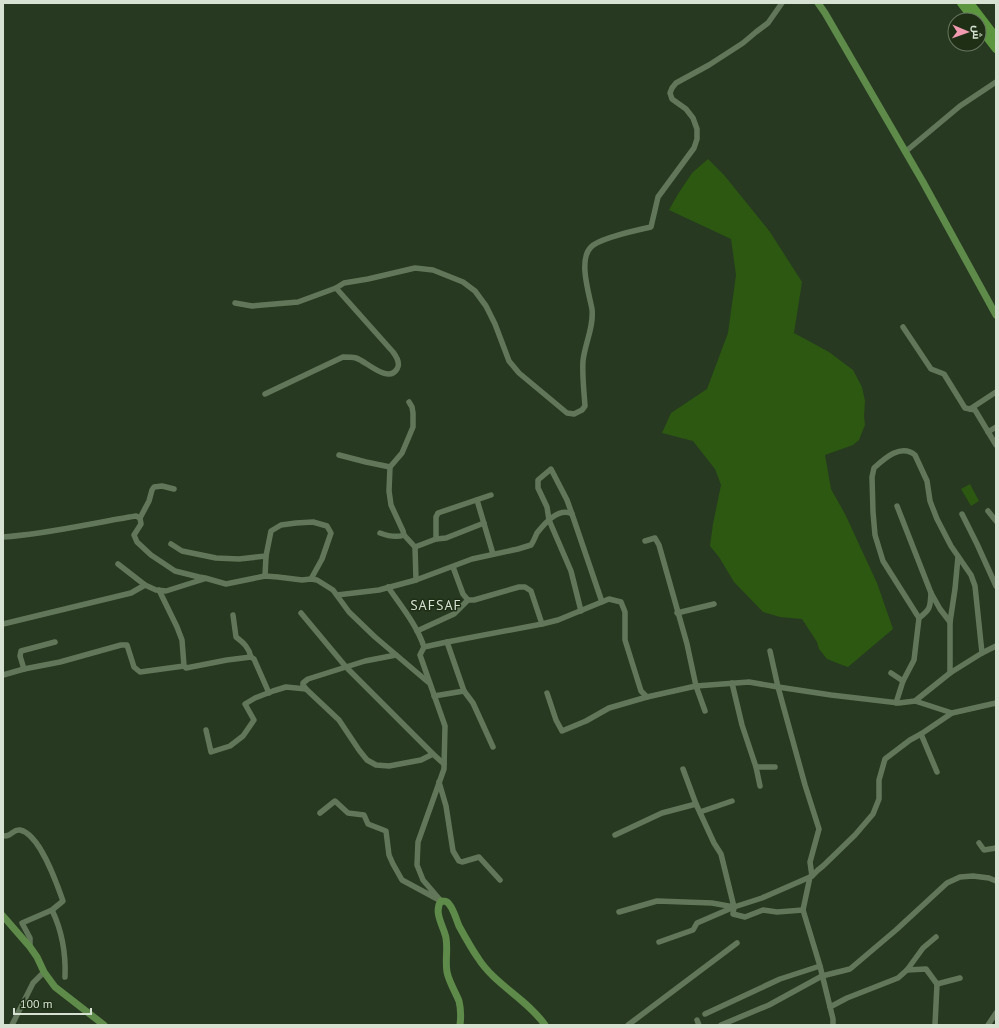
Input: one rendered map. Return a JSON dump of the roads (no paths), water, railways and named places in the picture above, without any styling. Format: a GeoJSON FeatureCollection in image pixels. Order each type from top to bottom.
{"type":"FeatureCollection","features":[{"type":"Feature","properties":{"kind":"highway"},"geometry":{"type":"LineString","coordinates":[[961,3],[968,12]]}},
{"type":"Feature","properties":{"kind":"highway"},"geometry":{"type":"LineString","coordinates":[[970,3],[996,36]]}},
{"type":"Feature","properties":{"kind":"highway"},"geometry":{"type":"LineString","coordinates":[[987,37],[996,49]]}},
{"type":"Feature","properties":{"kind":"main road"},"geometry":{"type":"LineString","coordinates":[[818,3],[923,182],[996,315]]}},
{"type":"Feature","properties":{"kind":"main road"},"geometry":{"type":"LineString","coordinates":[[460,1025],[461,1012],[459,1001],[450,981],[446,967],[446,939],[438,915],[438,904],[441,901],[446,901],[450,904],[462,931],[480,961],[494,977],[541,1018],[545,1025]]}},
{"type":"Feature","properties":{"kind":"main road"},"geometry":{"type":"LineString","coordinates":[[5,919],[30,947],[37,957],[44,972],[55,987],[104,1025]]}},
{"type":"Feature","properties":{"kind":"street"},"geometry":{"type":"LineString","coordinates":[[235,303],[252,306],[298,302],[336,288],[344,283],[416,268],[433,270],[463,282],[475,291],[486,306],[495,324],[509,361],[519,373],[567,412],[574,414],[582,410],[585,406],[583,360],[591,328],[592,312],[585,270],[587,253],[591,247],[601,240],[651,227],[658,197],[694,148],[697,140],[697,129],[693,118],[686,109],[672,99],[670,93],[672,88],[676,83],[709,65],[744,43],[768,23],[782,3]]}},
{"type":"Feature","properties":{"kind":"street"},"geometry":{"type":"LineString","coordinates":[[905,152],[960,106],[996,82]]}},
{"type":"Feature","properties":{"kind":"street"},"geometry":{"type":"LineString","coordinates":[[265,394],[343,357],[356,358],[382,373],[390,374],[397,370],[397,359],[393,352],[336,288]]}},
{"type":"Feature","properties":{"kind":"street"},"geometry":{"type":"LineString","coordinates":[[903,327],[931,369],[944,374],[965,408],[975,410],[996,445]]}},
{"type":"Feature","properties":{"kind":"street"},"geometry":{"type":"LineString","coordinates":[[970,409],[996,392]]}},
{"type":"Feature","properties":{"kind":"street"},"geometry":{"type":"LineString","coordinates":[[410,402],[413,413],[413,427],[402,453],[390,467],[389,491],[391,505],[404,535],[415,547],[416,580]]}},
{"type":"Feature","properties":{"kind":"street"},"geometry":{"type":"LineString","coordinates":[[988,432],[996,427]]}},
{"type":"Feature","properties":{"kind":"street"},"geometry":{"type":"LineString","coordinates":[[896,703],[903,681],[914,660],[919,618],[883,561],[875,535],[872,477],[874,468],[893,454],[904,450],[912,452],[915,455],[927,481],[930,501],[937,520],[971,575],[975,586],[982,653]]}},
{"type":"Feature","properties":{"kind":"street"},"geometry":{"type":"LineString","coordinates":[[339,455],[390,467]]}},
{"type":"Feature","properties":{"kind":"street"},"geometry":{"type":"LineString","coordinates":[[581,611],[572,571],[549,520],[547,507],[538,488],[538,480],[551,469],[567,500],[602,602]]}},
{"type":"Feature","properties":{"kind":"street"},"geometry":{"type":"LineString","coordinates":[[174,489],[162,486],[154,487],[149,501],[140,518],[141,524],[134,535],[137,542],[151,555],[175,571],[226,584],[265,576],[317,580],[333,590],[349,612],[375,637],[429,683]]}},
{"type":"Feature","properties":{"kind":"street"},"geometry":{"type":"LineString","coordinates":[[436,539],[436,517],[438,513],[491,495]]}},
{"type":"Feature","properties":{"kind":"street"},"geometry":{"type":"LineString","coordinates":[[477,500],[493,554]]}},
{"type":"Feature","properties":{"kind":"street"},"geometry":{"type":"LineString","coordinates":[[897,506],[931,593],[940,609],[950,622]]}},
{"type":"Feature","properties":{"kind":"street"},"geometry":{"type":"LineString","coordinates":[[988,511],[996,521]]}},
{"type":"Feature","properties":{"kind":"street"},"geometry":{"type":"LineString","coordinates":[[337,595],[379,590],[416,580],[472,559],[531,545],[538,532],[552,517],[560,513],[568,512],[572,514]]}},
{"type":"Feature","properties":{"kind":"street"},"geometry":{"type":"LineString","coordinates":[[962,514],[996,586]]}},
{"type":"Feature","properties":{"kind":"street"},"geometry":{"type":"LineString","coordinates":[[3,537],[66,529],[136,516],[140,518]]}},
{"type":"Feature","properties":{"kind":"street"},"geometry":{"type":"LineString","coordinates":[[265,576],[266,556],[271,531],[281,525],[313,522],[327,526],[331,533],[322,559],[311,579]]}},
{"type":"Feature","properties":{"kind":"street"},"geometry":{"type":"LineString","coordinates":[[415,547],[436,539],[446,538],[484,523]]}},
{"type":"Feature","properties":{"kind":"street"},"geometry":{"type":"LineString","coordinates":[[380,533],[400,537],[404,535]]}},
{"type":"Feature","properties":{"kind":"street"},"geometry":{"type":"LineString","coordinates":[[645,540],[655,538],[659,545],[687,644],[696,686],[705,711]]}},
{"type":"Feature","properties":{"kind":"street"},"geometry":{"type":"LineString","coordinates":[[171,544],[182,551],[216,558],[239,559],[266,556]]}},
{"type":"Feature","properties":{"kind":"street"},"geometry":{"type":"LineString","coordinates":[[950,673],[950,622],[956,589],[958,556]]}},
{"type":"Feature","properties":{"kind":"street"},"geometry":{"type":"LineString","coordinates":[[118,564],[145,585],[156,590],[166,591],[205,578]]}},
{"type":"Feature","properties":{"kind":"street"},"geometry":{"type":"LineString","coordinates":[[453,566],[463,594],[468,600]]}},
{"type":"Feature","properties":{"kind":"street"},"geometry":{"type":"LineString","coordinates":[[3,624],[131,593],[145,585]]}},
{"type":"Feature","properties":{"kind":"street"},"geometry":{"type":"LineString","coordinates":[[388,587],[421,638],[424,647],[420,655],[444,726],[444,769],[418,842],[417,865],[423,880],[441,901]]}},
{"type":"Feature","properties":{"kind":"street"},"geometry":{"type":"LineString","coordinates":[[417,631],[454,614],[468,600],[474,600],[519,587],[531,591],[542,624]]}},
{"type":"Feature","properties":{"kind":"street"},"geometry":{"type":"LineString","coordinates":[[159,590],[182,640],[184,666]]}},
{"type":"Feature","properties":{"kind":"street"},"geometry":{"type":"LineString","coordinates":[[919,618],[928,611],[931,593]]}},
{"type":"Feature","properties":{"kind":"street"},"geometry":{"type":"LineString","coordinates":[[424,647],[558,620],[609,599],[621,602],[625,612],[625,640],[641,691],[647,696]]}},
{"type":"Feature","properties":{"kind":"street"},"geometry":{"type":"LineString","coordinates":[[678,613],[714,604]]}},
{"type":"Feature","properties":{"kind":"street"},"geometry":{"type":"LineString","coordinates":[[301,613],[346,667],[444,764]]}},
{"type":"Feature","properties":{"kind":"street"},"geometry":{"type":"LineString","coordinates":[[233,615],[236,637],[246,645],[269,693]]}},
{"type":"Feature","properties":{"kind":"street"},"geometry":{"type":"LineString","coordinates":[[24,669],[20,656],[21,650],[55,642]]}},
{"type":"Feature","properties":{"kind":"street"},"geometry":{"type":"LineString","coordinates":[[447,642],[464,691],[473,703],[493,747]]}},
{"type":"Feature","properties":{"kind":"street"},"geometry":{"type":"LineString","coordinates":[[3,675],[60,662],[121,645],[127,645],[134,667],[140,672],[184,666],[186,668],[251,657]]}},
{"type":"Feature","properties":{"kind":"street"},"geometry":{"type":"LineString","coordinates":[[915,701],[950,673],[996,646]]}},
{"type":"Feature","properties":{"kind":"street"},"geometry":{"type":"LineString","coordinates":[[770,651],[778,687],[805,785],[819,829],[810,862],[811,877],[803,910],[820,966],[833,1019],[833,1025]]}},
{"type":"Feature","properties":{"kind":"street"},"geometry":{"type":"LineString","coordinates":[[396,655],[365,661],[308,679],[303,683],[303,686],[339,720],[367,760],[376,765],[389,766],[421,760],[433,754]]}},
{"type":"Feature","properties":{"kind":"street"},"geometry":{"type":"LineString","coordinates":[[892,673],[903,681]]}},
{"type":"Feature","properties":{"kind":"street"},"geometry":{"type":"LineString","coordinates":[[547,693],[556,720],[562,731],[586,721],[609,708],[647,696],[696,686],[749,682],[830,695],[896,703],[915,701],[952,713]]}},
{"type":"Feature","properties":{"kind":"street"},"geometry":{"type":"LineString","coordinates":[[732,683],[742,725],[756,767],[760,786]]}},
{"type":"Feature","properties":{"kind":"street"},"geometry":{"type":"LineString","coordinates":[[206,730],[211,752],[230,746],[243,736],[254,720],[246,704],[254,698],[286,688],[306,689]]}},
{"type":"Feature","properties":{"kind":"street"},"geometry":{"type":"LineString","coordinates":[[434,696],[464,691]]}},
{"type":"Feature","properties":{"kind":"street"},"geometry":{"type":"LineString","coordinates":[[659,942],[693,930],[697,923],[734,907],[762,898],[811,877],[855,835],[873,814],[879,799],[879,780],[885,759],[910,740],[952,713],[996,703]]}},
{"type":"Feature","properties":{"kind":"street"},"geometry":{"type":"LineString","coordinates":[[920,734],[937,772]]}},
{"type":"Feature","properties":{"kind":"street"},"geometry":{"type":"LineString","coordinates":[[756,767],[775,767]]}},
{"type":"Feature","properties":{"kind":"street"},"geometry":{"type":"LineString","coordinates":[[683,769],[696,804],[714,843],[721,854],[734,907],[733,914],[746,917],[763,910],[777,912],[803,910]]}},
{"type":"Feature","properties":{"kind":"street"},"geometry":{"type":"LineString","coordinates":[[439,782],[446,806],[453,851],[458,861],[462,862],[479,857],[500,880]]}},
{"type":"Feature","properties":{"kind":"street"},"geometry":{"type":"LineString","coordinates":[[320,813],[335,801],[348,813],[364,815],[368,824],[386,831],[389,855],[402,880],[441,901]]}},
{"type":"Feature","properties":{"kind":"street"},"geometry":{"type":"LineString","coordinates":[[700,812],[732,801]]}},
{"type":"Feature","properties":{"kind":"street"},"geometry":{"type":"LineString","coordinates":[[615,835],[662,813],[696,804]]}},
{"type":"Feature","properties":{"kind":"street"},"geometry":{"type":"LineString","coordinates":[[3,836],[8,836],[16,830],[21,830],[30,835],[38,845],[58,884],[62,901],[52,910],[22,923],[30,938],[30,947]]}},
{"type":"Feature","properties":{"kind":"street"},"geometry":{"type":"LineString","coordinates":[[979,843],[984,850],[996,848]]}},
{"type":"Feature","properties":{"kind":"street"},"geometry":{"type":"LineString","coordinates":[[721,1025],[769,1005],[822,976],[850,969],[947,883],[960,877],[973,876],[989,878],[996,881]]}},
{"type":"Feature","properties":{"kind":"street"},"geometry":{"type":"LineString","coordinates":[[619,912],[657,901],[712,903],[734,907]]}},
{"type":"Feature","properties":{"kind":"street"},"geometry":{"type":"LineString","coordinates":[[52,910],[63,942],[65,977]]}},
{"type":"Feature","properties":{"kind":"street"},"geometry":{"type":"LineString","coordinates":[[3,913],[5,919]]}},
{"type":"Feature","properties":{"kind":"street"},"geometry":{"type":"LineString","coordinates":[[830,1007],[847,998],[898,978],[907,970],[923,948],[936,937]]}},
{"type":"Feature","properties":{"kind":"street"},"geometry":{"type":"LineString","coordinates":[[628,1025],[737,943]]}},
{"type":"Feature","properties":{"kind":"street"},"geometry":{"type":"LineString","coordinates":[[705,1014],[780,979],[820,966]]}},
{"type":"Feature","properties":{"kind":"street"},"geometry":{"type":"LineString","coordinates":[[907,970],[926,969],[937,984],[934,1025]]}},
{"type":"Feature","properties":{"kind":"street"},"geometry":{"type":"LineString","coordinates":[[12,1025],[33,983],[44,972]]}},
{"type":"Feature","properties":{"kind":"street"},"geometry":{"type":"LineString","coordinates":[[937,984],[960,978]]}},
{"type":"Feature","properties":{"kind":"street"},"geometry":{"type":"LineString","coordinates":[[988,1025],[996,1013]]}},
{"type":"Feature","properties":{"kind":"district","name":"SAFSAF"},"geometry":{"type":"Point","coordinates":[436,605]}}]}
